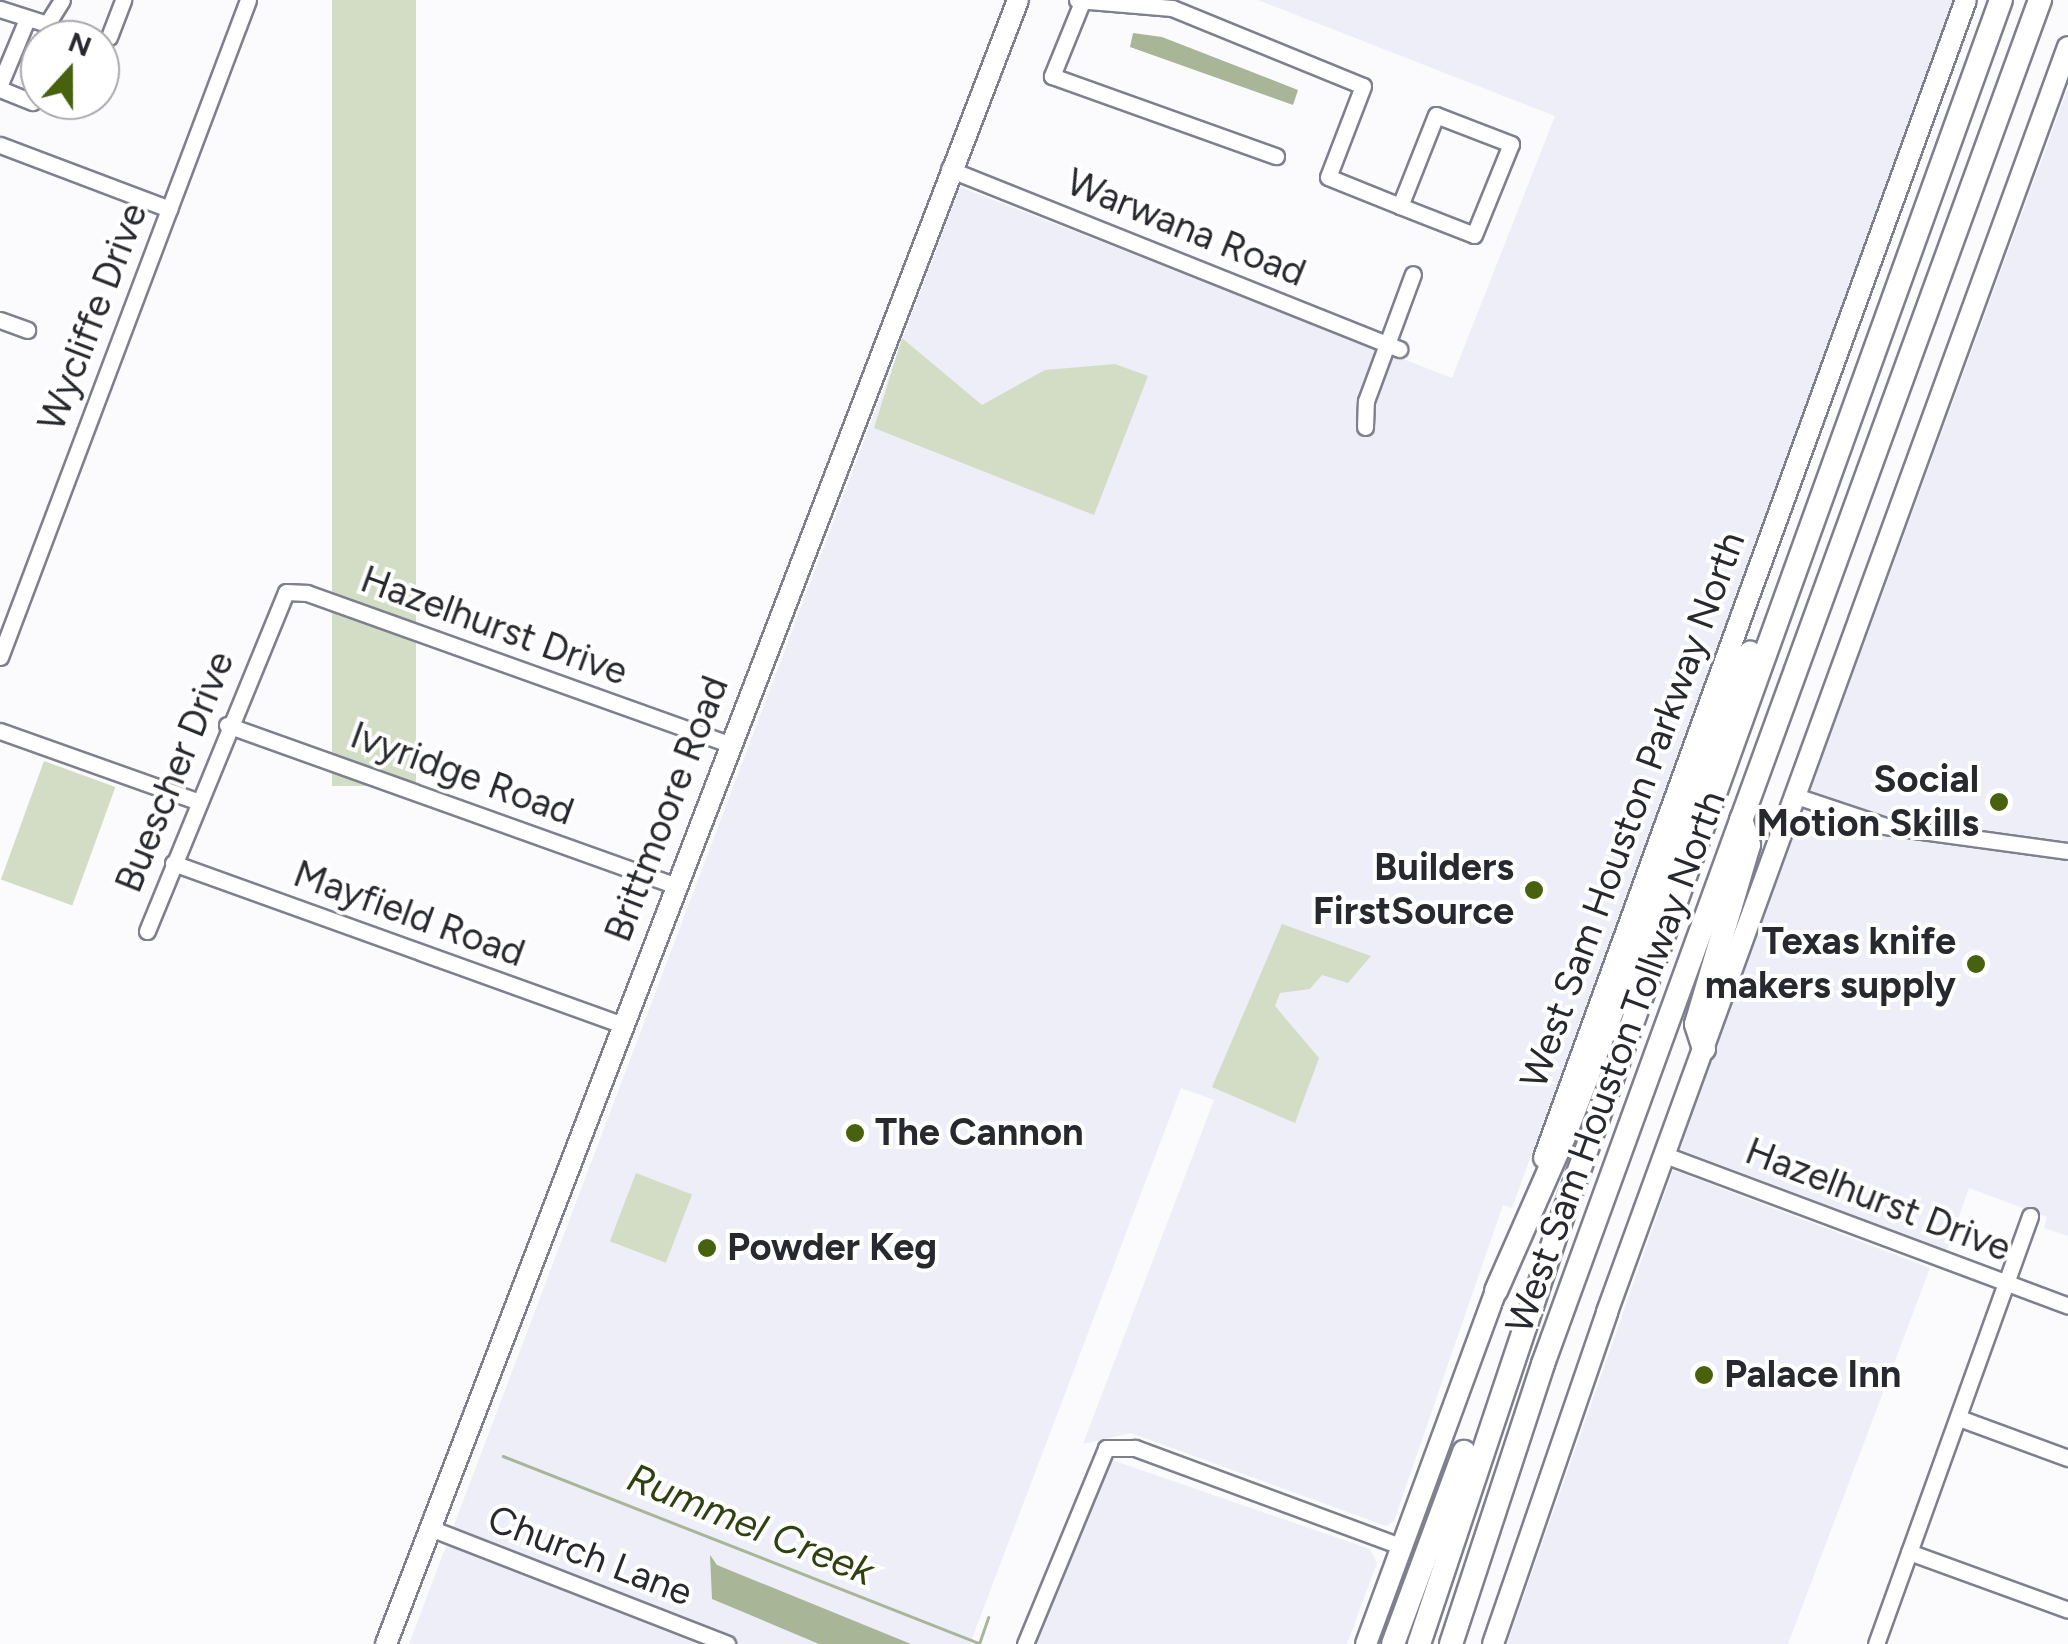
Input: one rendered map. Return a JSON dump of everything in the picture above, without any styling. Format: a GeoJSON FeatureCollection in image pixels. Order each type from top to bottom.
{"type":"FeatureCollection","features":[{"type":"Feature","properties":{"kind":"highway","name":"West Sam Houston Tollway North"},"geometry":{"type":"LineString","coordinates":[[1419,1644],[1558,1229],[2002,0]]}},
{"type":"Feature","properties":{"kind":"highway","name":"West Sam Houston Tollway North"},"geometry":{"type":"LineString","coordinates":[[1451,1644],[1536,1384],[2040,0]]}},
{"type":"Feature","properties":{"kind":"highway"},"geometry":{"type":"LineString","coordinates":[[1496,1291],[1564,1137],[1758,632],[1808,538]]}},
{"type":"Feature","properties":{"kind":"highway"},"geometry":{"type":"LineString","coordinates":[[1704,1049],[1696,1024],[1749,845],[1741,819]]}},
{"type":"Feature","properties":{"kind":"highway"},"geometry":{"type":"LineString","coordinates":[[1392,1644],[1534,1260],[1558,1229]]}},
{"type":"Feature","properties":{"kind":"main road","name":"Brittmoore Road"},"geometry":{"type":"LineString","coordinates":[[386,1644],[1018,0]]}},
{"type":"Feature","properties":{"kind":"main road","name":"West Sam Houston Parkway North"},"geometry":{"type":"LineString","coordinates":[[1366,1644],[1966,0]]}},
{"type":"Feature","properties":{"kind":"main road"},"geometry":{"type":"LineString","coordinates":[[1493,1644],[1665,1155],[2068,46]]}},
{"type":"Feature","properties":{"kind":"street"},"geometry":{"type":"LineString","coordinates":[[0,9],[47,24],[62,0]]}},
{"type":"Feature","properties":{"kind":"street","name":"Wycliffe Drive"},"geometry":{"type":"LineString","coordinates":[[0,657],[248,0]]}},
{"type":"Feature","properties":{"kind":"street"},"geometry":{"type":"LineString","coordinates":[[1276,156],[1052,76],[1079,1],[1172,8],[1363,86],[1328,177],[1400,206],[1474,235],[1511,144],[1436,115],[1400,206]]}},
{"type":"Feature","properties":{"kind":"street"},"geometry":{"type":"LineString","coordinates":[[0,86],[27,19]]}},
{"type":"Feature","properties":{"kind":"street"},"geometry":{"type":"LineString","coordinates":[[0,145],[169,209]]}},
{"type":"Feature","properties":{"kind":"street","name":"Warwana Road"},"geometry":{"type":"LineString","coordinates":[[950,169],[1393,346]]}},
{"type":"Feature","properties":{"kind":"street"},"geometry":{"type":"LineString","coordinates":[[1366,427],[1366,402],[1393,346],[1414,274]]}},
{"type":"Feature","properties":{"kind":"street"},"geometry":{"type":"LineString","coordinates":[[0,320],[27,330]]}},
{"type":"Feature","properties":{"kind":"street","name":"Hazelhurst Drive"},"geometry":{"type":"LineString","coordinates":[[264,638],[280,597],[296,590],[729,744]]}},
{"type":"Feature","properties":{"kind":"street","name":"Buescher Drive"},"geometry":{"type":"LineString","coordinates":[[148,932],[264,638]]}},
{"type":"Feature","properties":{"kind":"street","name":"Ivyridge Road"},"geometry":{"type":"LineString","coordinates":[[227,724],[675,885]]}},
{"type":"Feature","properties":{"kind":"street"},"geometry":{"type":"LineString","coordinates":[[0,731],[197,802]]}},
{"type":"Feature","properties":{"kind":"street"},"geometry":{"type":"LineString","coordinates":[[1796,796],[1885,826],[2068,852]]}},
{"type":"Feature","properties":{"kind":"street","name":"Mayfield Road"},"geometry":{"type":"LineString","coordinates":[[173,863],[622,1025]]}},
{"type":"Feature","properties":{"kind":"street","name":"Hazelhurst Drive"},"geometry":{"type":"LineString","coordinates":[[1665,1155],[2068,1306]]}},
{"type":"Feature","properties":{"kind":"street"},"geometry":{"type":"LineString","coordinates":[[1876,1644],[2030,1216]]}},
{"type":"Feature","properties":{"kind":"street"},"geometry":{"type":"LineString","coordinates":[[1958,1418],[2068,1458]]}},
{"type":"Feature","properties":{"kind":"street"},"geometry":{"type":"LineString","coordinates":[[1025,1644],[1106,1448],[1136,1448],[1402,1546]]}},
{"type":"Feature","properties":{"kind":"street","name":"Church Lane"},"geometry":{"type":"LineString","coordinates":[[430,1528],[727,1644]]}},
{"type":"Feature","properties":{"kind":"street"},"geometry":{"type":"LineString","coordinates":[[1909,1552],[2068,1610]]}},
{"type":"Feature","properties":{"kind":"shaded area"},"geometry":{"type":"Polygon","coordinates":[[[332,0],[416,0],[416,786],[332,786],[332,0]]]}},
{"type":"Feature","properties":{"kind":"shaded area"},"geometry":{"type":"Polygon","coordinates":[[[1258,0],[1953,0],[1512,1208],[1503,1205],[1394,1521],[1386,1526],[1131,1433],[1083,1444],[1214,1100],[1181,1088],[970,1644],[409,1644],[960,187],[1452,378],[1555,116],[1258,0]]]}},
{"type":"Feature","properties":{"kind":"shaded area"},"geometry":{"type":"Polygon","coordinates":[[[1133,33],[1162,37],[1298,90],[1293,105],[1130,47],[1133,33]]]}},
{"type":"Feature","properties":{"kind":"shaded area"},"geometry":{"type":"Polygon","coordinates":[[[2068,88],[2068,1236],[2044,1228],[2047,1217],[1969,1188],[1947,1250],[1679,1149],[2068,88]]]}},
{"type":"Feature","properties":{"kind":"shaded area"},"geometry":{"type":"Polygon","coordinates":[[[902,338],[982,405],[1045,370],[1115,364],[1148,376],[1094,515],[874,428],[902,338]]]}},
{"type":"Feature","properties":{"kind":"shaded area"},"geometry":{"type":"Polygon","coordinates":[[[44,761],[115,787],[72,905],[1,879],[44,761]]]}},
{"type":"Feature","properties":{"kind":"shaded area"},"geometry":{"type":"Polygon","coordinates":[[[1282,924],[1371,956],[1348,983],[1322,975],[1310,989],[1280,993],[1275,1006],[1319,1058],[1295,1123],[1212,1087],[1282,924]]]}},
{"type":"Feature","properties":{"kind":"shaded area"},"geometry":{"type":"Polygon","coordinates":[[[1673,1170],[1930,1268],[1788,1644],[1507,1644],[1673,1170]]]}},
{"type":"Feature","properties":{"kind":"shaded area"},"geometry":{"type":"Polygon","coordinates":[[[636,1173],[692,1195],[666,1263],[610,1241],[636,1173]]]}},
{"type":"Feature","properties":{"kind":"shaded area"},"geometry":{"type":"Polygon","coordinates":[[[1112,1460],[1370,1549],[1377,1563],[1347,1644],[1036,1644],[1103,1466],[1112,1460]]]}},
{"type":"Feature","properties":{"kind":"shaded area"},"geometry":{"type":"Polygon","coordinates":[[[710,1555],[717,1565],[911,1644],[819,1644],[712,1599],[710,1555]]]}},
{"type":"Feature","properties":{"kind":"waterway","name":"Rummel Creek"},"geometry":{"type":"LineString","coordinates":[[503,1456],[979,1643]]}},
{"type":"Feature","properties":{"kind":"waterway"},"geometry":{"type":"LineString","coordinates":[[979,1644],[988,1618]]}},
{"type":"Feature","properties":{"kind":"place","name":"Social Motion Skills"},"geometry":{"type":"Point","coordinates":[1999,802]}},
{"type":"Feature","properties":{"kind":"place","name":"Builders FirstSource"},"geometry":{"type":"Point","coordinates":[1534,890]}},
{"type":"Feature","properties":{"kind":"place","name":"Texas knife makers supply"},"geometry":{"type":"Point","coordinates":[1976,964]}},
{"type":"Feature","properties":{"kind":"place","name":"The Cannon"},"geometry":{"type":"Point","coordinates":[855,1133]}},
{"type":"Feature","properties":{"kind":"place","name":"Powder Keg"},"geometry":{"type":"Point","coordinates":[707,1248]}},
{"type":"Feature","properties":{"kind":"place","name":"Palace Inn"},"geometry":{"type":"Point","coordinates":[1704,1375]}}]}
